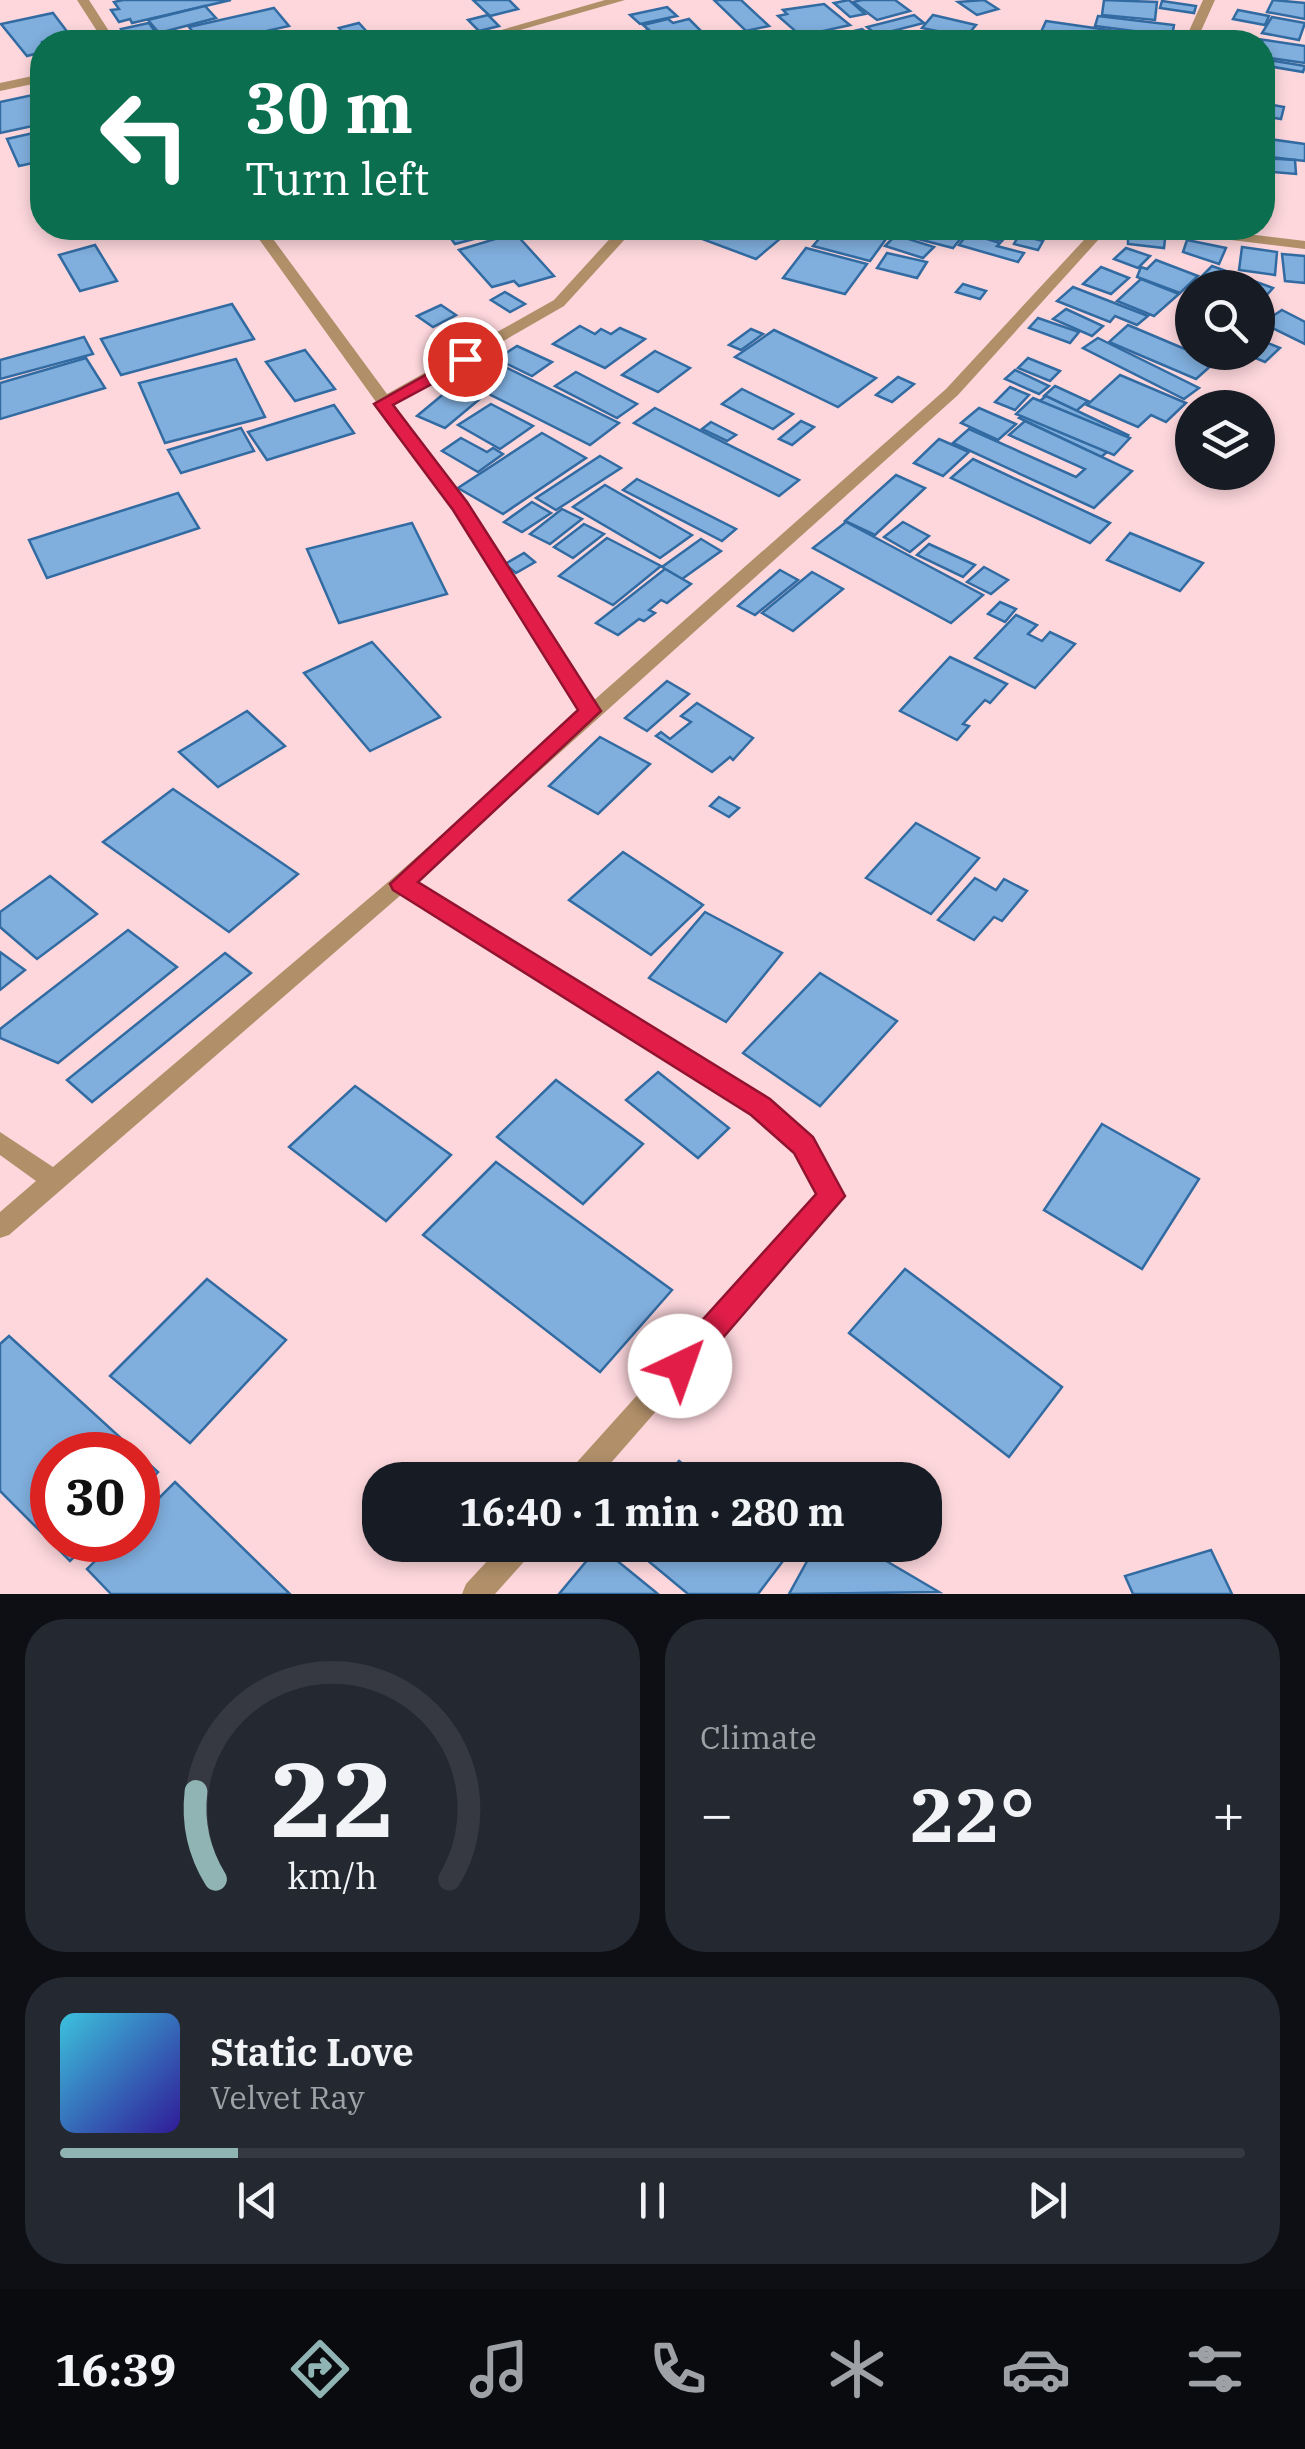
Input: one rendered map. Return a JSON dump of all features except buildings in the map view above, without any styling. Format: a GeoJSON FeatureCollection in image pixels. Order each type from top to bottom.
{"type":"FeatureCollection","features":[{"type":"Feature","properties":{"kind":"street"},"geometry":{"type":"LineString","coordinates":[[83,0],[102,30]]}},
{"type":"Feature","properties":{"kind":"street"},"geometry":{"type":"LineString","coordinates":[[509,30],[618,0]]}},
{"type":"Feature","properties":{"kind":"street"},"geometry":{"type":"LineString","coordinates":[[1195,30],[1209,0]]}},
{"type":"Feature","properties":{"kind":"street"},"geometry":{"type":"LineString","coordinates":[[0,87],[30,81]]}},
{"type":"Feature","properties":{"kind":"street"},"geometry":{"type":"LineString","coordinates":[[267,240],[460,506],[590,711]]}},
{"type":"Feature","properties":{"kind":"street"},"geometry":{"type":"LineString","coordinates":[[383,404],[559,302],[616,240]]}},
{"type":"Feature","properties":{"kind":"street"},"geometry":{"type":"LineString","coordinates":[[0,1227],[402,884],[590,711],[952,392],[1091,240]]}},
{"type":"Feature","properties":{"kind":"street"},"geometry":{"type":"LineString","coordinates":[[1264,240],[1305,245]]}},
{"type":"Feature","properties":{"kind":"street"},"geometry":{"type":"LineString","coordinates":[[402,884],[761,1107],[804,1145],[832,1196],[594,1462]]}},
{"type":"Feature","properties":{"kind":"street"},"geometry":{"type":"LineString","coordinates":[[0,1142],[53,1180]]}},
{"type":"Feature","properties":{"kind":"street"},"geometry":{"type":"LineString","coordinates":[[476,1594],[505,1562]]}},
{"type":"Feature","properties":{"kind":"route"},"geometry":{"type":"LineString","coordinates":[[465,359],[383,404],[460,506],[590,711],[402,884],[761,1107],[804,1145],[832,1196],[680,1366]]}}]}
